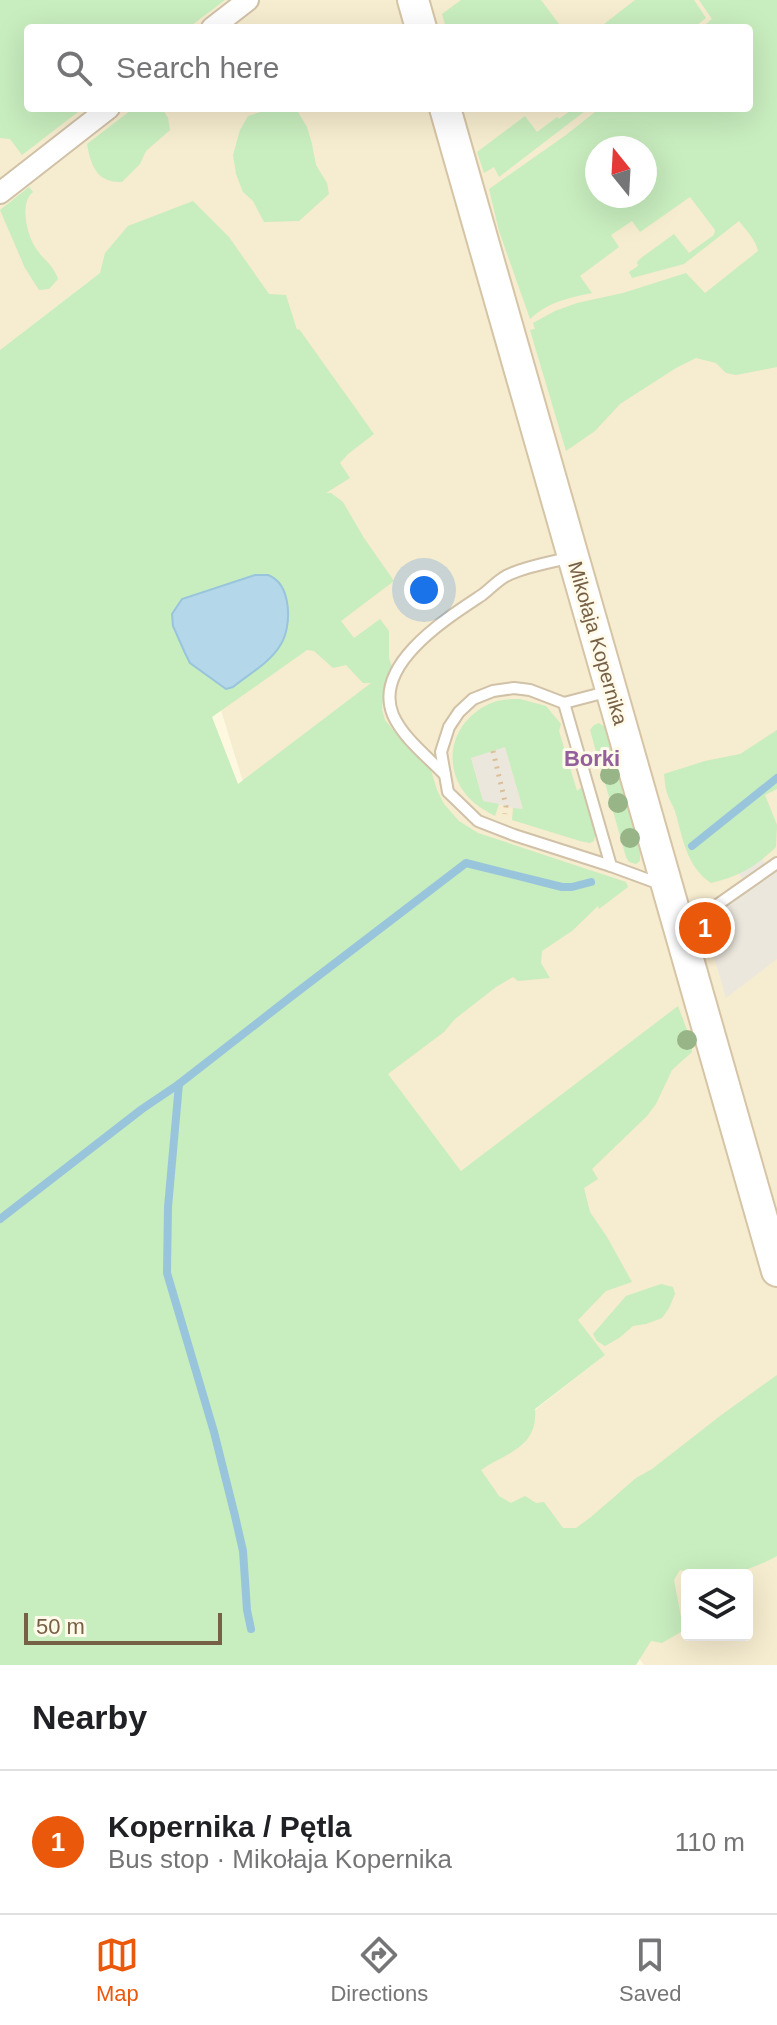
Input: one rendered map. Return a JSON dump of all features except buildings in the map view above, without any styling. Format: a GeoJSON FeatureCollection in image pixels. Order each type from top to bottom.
{"type":"FeatureCollection","features":[{"type":"Feature","properties":{"kind":"street"},"geometry":{"type":"LineString","coordinates":[[217,24],[248,0]]}},
{"type":"Feature","properties":{"kind":"street"},"geometry":{"type":"LineString","coordinates":[[413,0],[420,24]]}},
{"type":"Feature","properties":{"kind":"street"},"geometry":{"type":"LineString","coordinates":[[0,193],[104,112]]}},
{"type":"Feature","properties":{"kind":"street","name":"Mikołaja Kopernika"},"geometry":{"type":"LineString","coordinates":[[446,112],[777,1271]]}},
{"type":"Feature","properties":{"kind":"lane"},"geometry":{"type":"LineString","coordinates":[[445,775],[405,734],[392,713],[393,681],[400,666],[423,636],[506,576],[573,557]]}},
{"type":"Feature","properties":{"kind":"lane"},"geometry":{"type":"LineString","coordinates":[[612,690],[564,703],[530,690],[514,688],[493,691],[473,699],[449,727],[441,752],[448,792],[478,821],[667,887]]}},
{"type":"Feature","properties":{"kind":"lane"},"geometry":{"type":"LineString","coordinates":[[564,703],[611,866]]}},
{"type":"Feature","properties":{"kind":"lane"},"geometry":{"type":"LineString","coordinates":[[675,916],[717,905],[777,863]]}},
{"type":"Feature","properties":{"kind":"path"},"geometry":{"type":"LineString","coordinates":[[493,751],[506,806],[504,831]]}},
{"type":"Feature","properties":{"kind":"shaded area"},"geometry":{"type":"Polygon","coordinates":[[[0,0],[738,0],[718,24],[24,24],[24,112],[660,112],[777,160],[777,1665],[644,1665],[552,1538],[497,1521],[460,1469],[605,1355],[387,1073],[248,798],[185,593],[192,202],[0,350],[0,0]]]}},
{"type":"Feature","properties":{"kind":"shaded area"},"geometry":{"type":"Polygon","coordinates":[[[505,747],[523,810],[483,801],[471,757],[505,747]]]}},
{"type":"Feature","properties":{"kind":"shaded area"},"geometry":{"type":"Polygon","coordinates":[[[733,820],[766,864],[777,856],[777,959],[726,998],[701,912],[743,880],[714,835],[733,820]]]}},
{"type":"Feature","properties":{"kind":"green space"},"geometry":{"type":"Polygon","coordinates":[[[0,0],[225,0],[193,24],[24,24],[24,112],[78,112],[22,155],[10,139],[0,138],[0,0]]]}},
{"type":"Feature","properties":{"kind":"green space"},"geometry":{"type":"Polygon","coordinates":[[[461,0],[541,0],[559,24],[445,24],[442,14],[461,0]]]}},
{"type":"Feature","properties":{"kind":"green space"},"geometry":{"type":"Polygon","coordinates":[[[635,0],[694,0],[706,18],[698,24],[604,24],[635,0]]]}},
{"type":"Feature","properties":{"kind":"green space"},"geometry":{"type":"Polygon","coordinates":[[[699,0],[777,0],[777,367],[736,375],[726,373],[716,363],[696,358],[620,404],[595,431],[566,451],[530,330],[535,329],[533,323],[577,303],[623,293],[686,273],[705,293],[758,251],[757,247],[739,221],[684,264],[632,278],[629,272],[638,266],[637,262],[674,234],[689,253],[714,235],[715,230],[690,197],[640,232],[632,221],[611,235],[619,247],[580,276],[592,293],[551,305],[530,319],[499,231],[489,189],[595,112],[753,112],[753,24],[706,24],[712,19],[699,0]]]}},
{"type":"Feature","properties":{"kind":"green space"},"geometry":{"type":"Polygon","coordinates":[[[129,112],[164,112],[168,118],[170,130],[146,151],[140,164],[122,182],[107,180],[97,172],[87,144],[129,112]]]}},
{"type":"Feature","properties":{"kind":"green space"},"geometry":{"type":"Polygon","coordinates":[[[261,112],[298,112],[307,127],[316,165],[327,183],[329,194],[299,221],[264,222],[253,201],[243,192],[233,155],[240,130],[248,116],[261,112]]]}},
{"type":"Feature","properties":{"kind":"green space"},"geometry":{"type":"Polygon","coordinates":[[[569,112],[584,112],[499,177],[494,167],[484,173],[477,152],[525,116],[537,132],[557,117],[559,119],[569,112]]]}},
{"type":"Feature","properties":{"kind":"green space"},"geometry":{"type":"Polygon","coordinates":[[[29,187],[33,192],[25,211],[29,234],[58,279],[49,289],[39,290],[25,268],[0,210],[29,187]]]}},
{"type":"Feature","properties":{"kind":"green space"},"geometry":{"type":"Polygon","coordinates":[[[193,201],[229,237],[269,294],[286,295],[297,330],[374,434],[340,463],[350,478],[326,493],[343,502],[394,581],[341,621],[354,638],[380,619],[389,631],[392,667],[384,689],[382,709],[385,720],[407,747],[430,767],[444,804],[459,821],[478,833],[626,882],[628,887],[599,909],[598,906],[572,931],[542,951],[541,963],[550,978],[518,981],[513,977],[496,987],[455,1019],[444,1032],[388,1074],[461,1171],[678,1006],[692,1052],[672,1070],[647,1116],[592,1169],[598,1179],[584,1188],[590,1212],[632,1282],[606,1291],[578,1320],[605,1355],[535,1409],[535,1422],[526,1441],[481,1470],[499,1496],[511,1503],[525,1496],[536,1503],[544,1502],[563,1528],[576,1528],[636,1478],[777,1375],[777,1556],[747,1569],[681,1569],[674,1580],[681,1632],[662,1643],[651,1641],[636,1665],[0,1665],[0,350],[100,273],[105,253],[128,226],[193,201]],[[307,650],[212,717],[238,784],[371,683],[363,683],[346,665],[333,668],[314,651],[307,650]]]}},
{"type":"Feature","properties":{"kind":"green space"},"geometry":{"type":"Polygon","coordinates":[[[520,699],[546,706],[561,724],[559,731],[577,791],[582,787],[596,832],[594,841],[580,841],[512,820],[513,808],[523,809],[505,747],[471,758],[483,801],[499,804],[495,816],[472,801],[460,786],[453,759],[458,733],[476,712],[493,702],[520,699]]]}},
{"type":"Feature","properties":{"kind":"green space"},"geometry":{"type":"Polygon","coordinates":[[[599,723],[605,727],[640,851],[640,861],[636,864],[626,857],[590,730],[599,723]]]}},
{"type":"Feature","properties":{"kind":"green space"},"geometry":{"type":"Polygon","coordinates":[[[777,730],[777,789],[765,795],[777,825],[776,847],[746,870],[711,883],[696,868],[687,851],[666,791],[664,774],[740,754],[777,730]]]}},
{"type":"Feature","properties":{"kind":"green space"},"geometry":{"type":"Polygon","coordinates":[[[661,1284],[673,1287],[675,1294],[662,1318],[633,1326],[605,1346],[597,1341],[593,1334],[626,1296],[661,1284]]]}},
{"type":"Feature","properties":{"kind":"water"},"geometry":{"type":"Polygon","coordinates":[[[255,575],[268,575],[282,587],[288,606],[285,636],[272,656],[233,687],[226,689],[190,663],[173,626],[172,614],[182,599],[255,575]]]}},
{"type":"Feature","properties":{"kind":"waterway"},"geometry":{"type":"LineString","coordinates":[[692,846],[777,778]]}},
{"type":"Feature","properties":{"kind":"waterway"},"geometry":{"type":"LineString","coordinates":[[0,1219],[466,863],[562,887],[591,882]]}},
{"type":"Feature","properties":{"kind":"waterway"},"geometry":{"type":"LineString","coordinates":[[179,1084],[168,1207],[167,1273],[214,1432],[235,1516],[243,1551],[251,1629]]}},
{"type":"Feature","properties":{"kind":"place","name":"Kopernika / Pętla"},"geometry":{"type":"Point","coordinates":[705,928]}},
{"type":"Feature","properties":{"kind":"district","name":"Borki"},"geometry":{"type":"Point","coordinates":[592,758]}}]}
